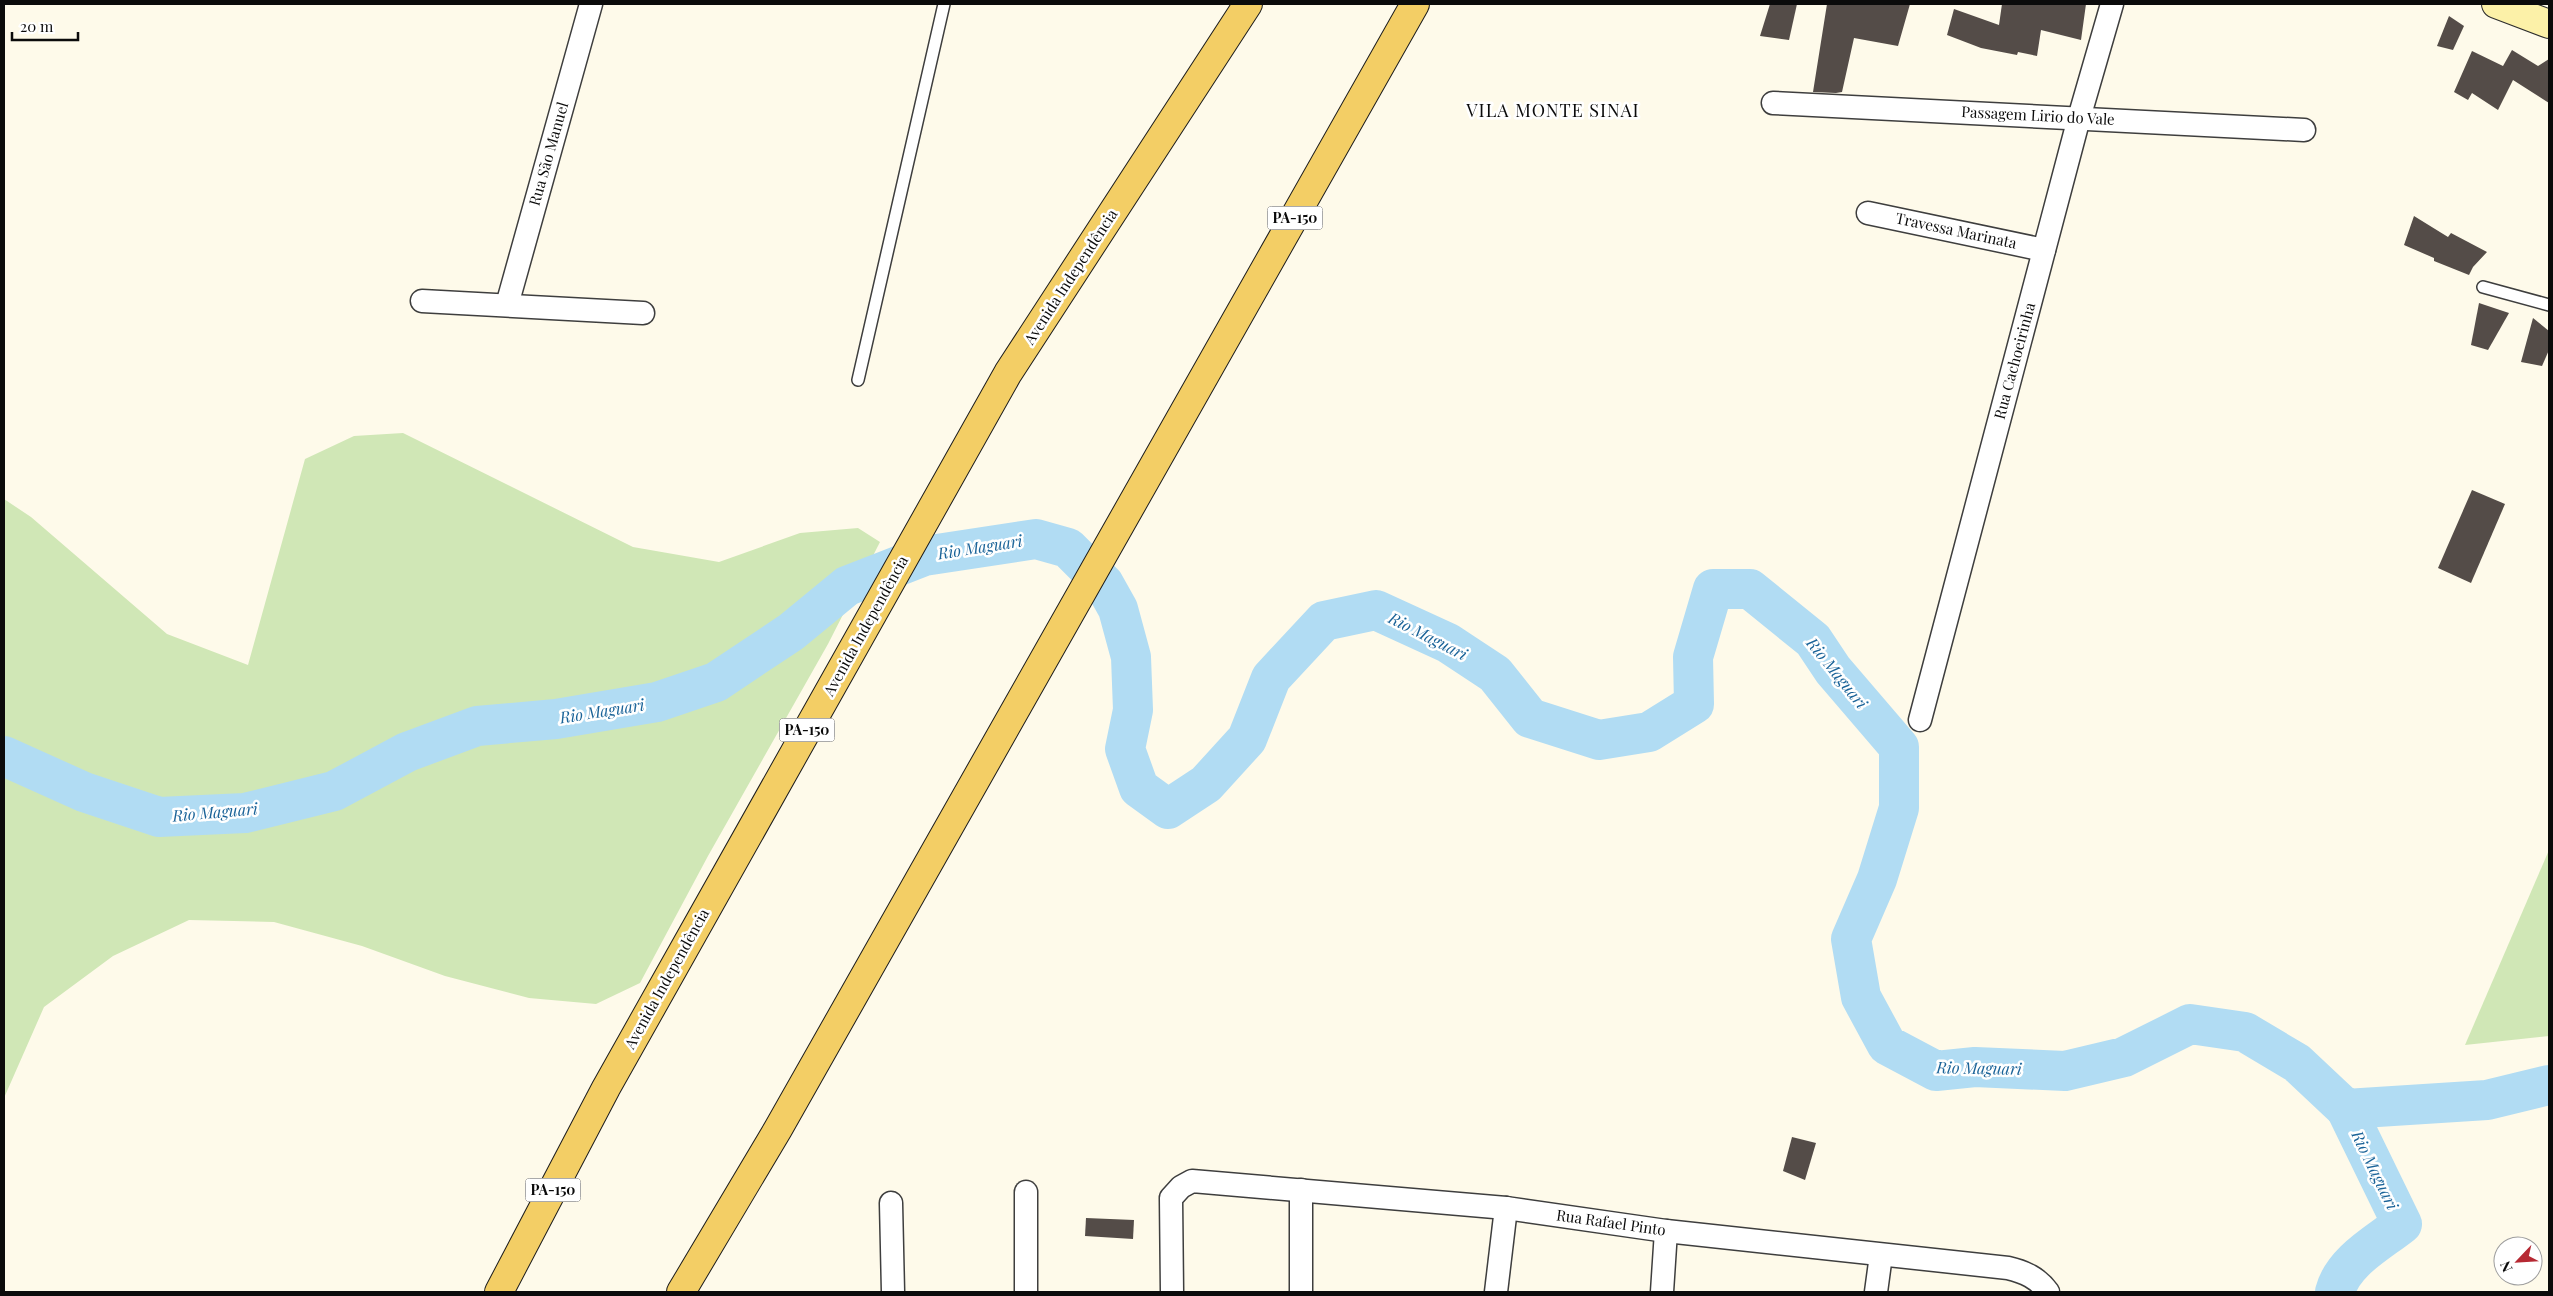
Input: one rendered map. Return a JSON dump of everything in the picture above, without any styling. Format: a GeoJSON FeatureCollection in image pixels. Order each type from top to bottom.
{"type":"FeatureCollection","features":[{"type":"Feature","properties":{"kind":"main road","name":"Avenida Independência"},"geometry":{"type":"LineString","coordinates":[[499,1292],[606,1088],[1008,373],[1248,4]]}},
{"type":"Feature","properties":{"kind":"main road","name":"PA-150"},"geometry":{"type":"LineString","coordinates":[[681,1292],[778,1130],[1415,4]]}},
{"type":"Feature","properties":{"kind":"street","name":"Rua São Manuel"},"geometry":{"type":"LineString","coordinates":[[508,305],[591,4]]}},
{"type":"Feature","properties":{"kind":"street","name":"Rua Cachoeirinha"},"geometry":{"type":"LineString","coordinates":[[1920,720],[2079,118],[2112,4]]}},
{"type":"Feature","properties":{"kind":"street"},"geometry":{"type":"LineString","coordinates":[[2496,4],[2549,24]]}},
{"type":"Feature","properties":{"kind":"street","name":"Passagem Lirio do Vale"},"geometry":{"type":"LineString","coordinates":[[1773,103],[2304,130]]}},
{"type":"Feature","properties":{"kind":"street","name":"Travessa Marinata"},"geometry":{"type":"LineString","coordinates":[[1868,213],[2044,250]]}},
{"type":"Feature","properties":{"kind":"street"},"geometry":{"type":"LineString","coordinates":[[422,300],[642,312]]}},
{"type":"Feature","properties":{"kind":"street","name":"Rua Rafael Pinto"},"geometry":{"type":"LineString","coordinates":[[1172,1292],[1172,1198],[1181,1187],[1192,1181],[1506,1208],[1666,1231],[2008,1268],[2025,1272],[2038,1280],[2048,1292]]}},
{"type":"Feature","properties":{"kind":"street"},"geometry":{"type":"LineString","coordinates":[[1301,1190],[1301,1292]]}},
{"type":"Feature","properties":{"kind":"street"},"geometry":{"type":"LineString","coordinates":[[1026,1192],[1026,1292]]}},
{"type":"Feature","properties":{"kind":"street"},"geometry":{"type":"LineString","coordinates":[[892,1203],[892,1292]]}},
{"type":"Feature","properties":{"kind":"street"},"geometry":{"type":"LineString","coordinates":[[1496,1292],[1506,1208]]}},
{"type":"Feature","properties":{"kind":"street"},"geometry":{"type":"LineString","coordinates":[[1662,1292],[1666,1231]]}},
{"type":"Feature","properties":{"kind":"street"},"geometry":{"type":"LineString","coordinates":[[1876,1292],[1881,1254]]}},
{"type":"Feature","properties":{"kind":"lane"},"geometry":{"type":"LineString","coordinates":[[858,380],[944,4]]}},
{"type":"Feature","properties":{"kind":"lane"},"geometry":{"type":"LineString","coordinates":[[2483,287],[2549,305]]}},
{"type":"Feature","properties":{"kind":"green space"},"geometry":{"type":"Polygon","coordinates":[[[403,433],[633,547],[719,562],[800,533],[858,528],[880,542],[828,644],[708,856],[640,983],[596,1004],[529,998],[445,976],[362,946],[274,922],[189,920],[113,956],[44,1007],[4,1098],[4,499],[31,517],[167,634],[248,665],[305,459],[354,436],[403,433]]]}},
{"type":"Feature","properties":{"kind":"green space"},"geometry":{"type":"Polygon","coordinates":[[[2549,850],[2549,1036],[2465,1045],[2549,850]]]}},
{"type":"Feature","properties":{"kind":"building"},"geometry":{"type":"Polygon","coordinates":[[[1770,4],[1797,4],[1789,40],[1760,36],[1770,4]]]}},
{"type":"Feature","properties":{"kind":"building"},"geometry":{"type":"Polygon","coordinates":[[[1827,4],[1910,4],[1898,46],[1854,38],[1842,92],[1836,93],[1813,92],[1827,4]]]}},
{"type":"Feature","properties":{"kind":"building"},"geometry":{"type":"Polygon","coordinates":[[[2002,4],[2086,4],[2081,40],[2041,30],[2037,56],[2018,52],[2017,55],[1981,48],[1947,35],[1954,9],[1999,25],[2002,4]]]}},
{"type":"Feature","properties":{"kind":"building"},"geometry":{"type":"Polygon","coordinates":[[[2449,16],[2464,26],[2453,50],[2437,46],[2449,16]]]}},
{"type":"Feature","properties":{"kind":"building"},"geometry":{"type":"Polygon","coordinates":[[[2512,50],[2538,66],[2549,59],[2549,103],[2513,80],[2498,110],[2472,93],[2468,100],[2454,92],[2472,51],[2503,66],[2512,50]]]}},
{"type":"Feature","properties":{"kind":"building"},"geometry":{"type":"Polygon","coordinates":[[[2414,216],[2448,237],[2451,233],[2487,252],[2473,267],[2469,275],[2434,261],[2434,258],[2404,245],[2414,216]]]}},
{"type":"Feature","properties":{"kind":"building"},"geometry":{"type":"Polygon","coordinates":[[[2479,303],[2509,313],[2488,350],[2471,345],[2479,303]]]}},
{"type":"Feature","properties":{"kind":"building"},"geometry":{"type":"Polygon","coordinates":[[[2533,318],[2549,331],[2549,350],[2542,366],[2521,362],[2533,318]]]}},
{"type":"Feature","properties":{"kind":"building"},"geometry":{"type":"Polygon","coordinates":[[[2472,490],[2505,504],[2471,583],[2438,568],[2472,490]]]}},
{"type":"Feature","properties":{"kind":"building"},"geometry":{"type":"Polygon","coordinates":[[[1792,1137],[1816,1143],[1805,1180],[1783,1171],[1792,1137]]]}},
{"type":"Feature","properties":{"kind":"building"},"geometry":{"type":"Polygon","coordinates":[[[1086,1218],[1134,1220],[1133,1239],[1085,1236],[1086,1218]]]}},
{"type":"Feature","properties":{"kind":"waterway","name":"Rio Maguari"},"geometry":{"type":"LineString","coordinates":[[4,756],[84,792],[159,817],[245,813],[334,791],[407,752],[477,726],[556,719],[657,702],[716,682],[791,632],[847,586],[924,556],[1036,539],[1068,548],[1104,584],[1118,609],[1131,657],[1133,710],[1125,749],[1139,788],[1168,809],[1206,784],[1247,739],[1271,678],[1324,621],[1376,610],[1448,643],[1495,674],[1530,718],[1599,740],[1649,732],[1694,704],[1693,657],[1713,589],[1750,589],[1813,640],[1833,670],[1899,747],[1899,808],[1877,879],[1851,939],[1861,997],[1887,1045],[1936,1071],[1975,1067],[2065,1071],[2124,1057],[2190,1024],[2245,1032],[2297,1063],[2346,1109],[2487,1100],[2549,1085]]}},
{"type":"Feature","properties":{"kind":"waterway","name":"Rio Maguari"},"geometry":{"type":"LineString","coordinates":[[2335,1292],[2339,1281],[2353,1262],[2402,1224],[2346,1109]]}},
{"type":"Feature","properties":{"kind":"district","name":"VILA MONTE SINAI"},"geometry":{"type":"Point","coordinates":[1553,111]}}]}
